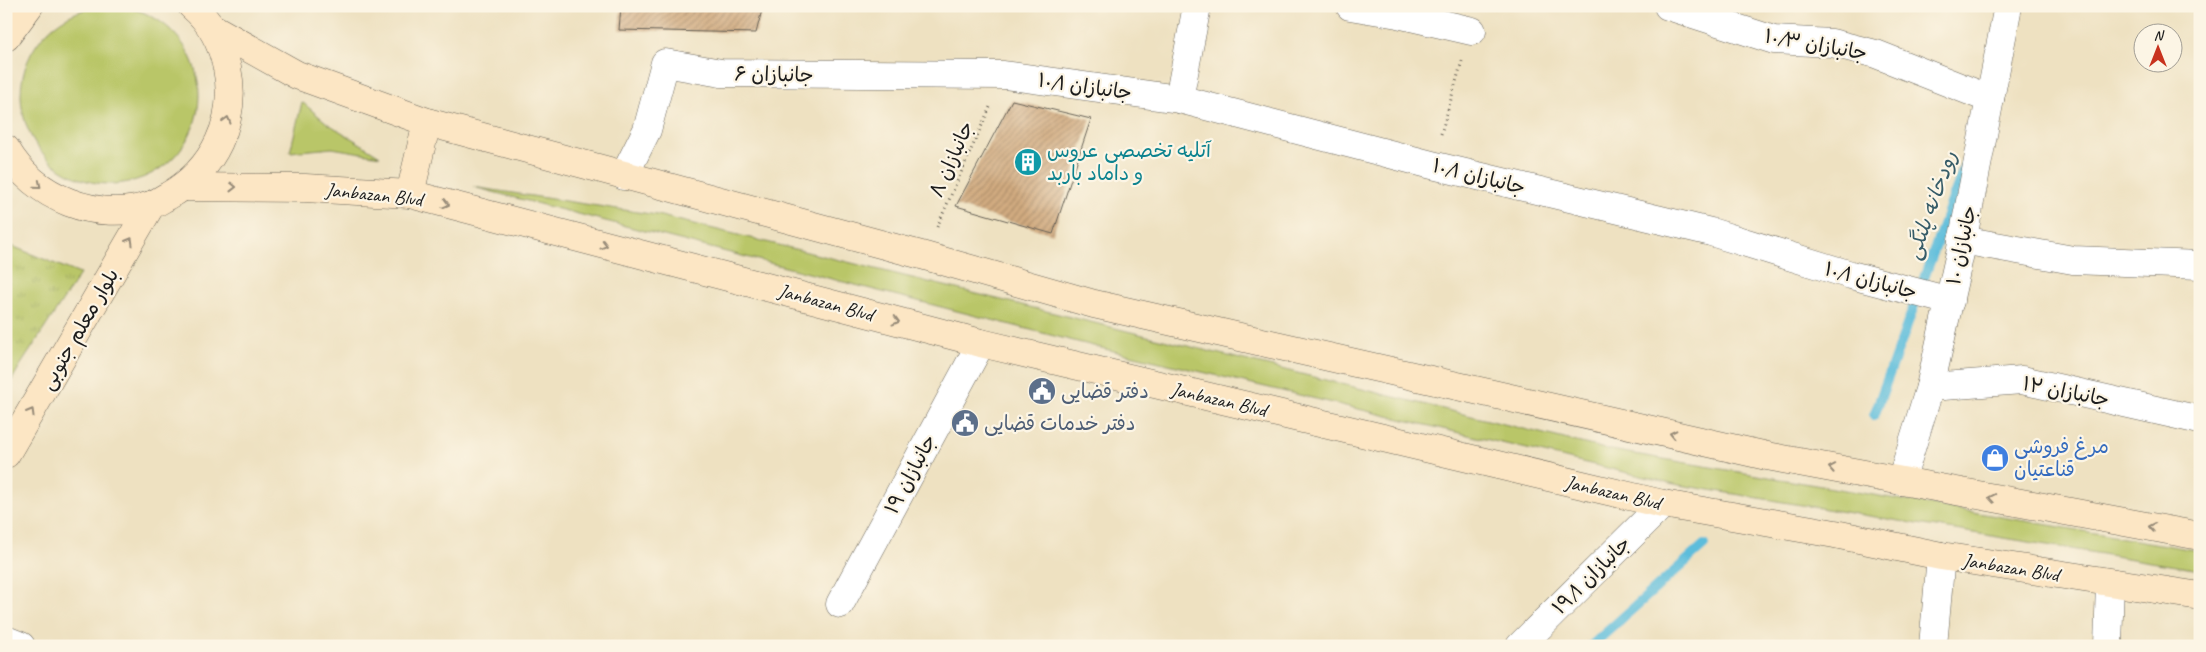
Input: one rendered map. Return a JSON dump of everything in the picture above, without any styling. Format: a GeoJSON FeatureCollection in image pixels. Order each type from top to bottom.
{"type":"FeatureCollection","features":[{"type":"Feature","properties":{"kind":"main road"},"geometry":{"type":"LineString","coordinates":[[6,37],[25,7]]}},
{"type":"Feature","properties":{"kind":"main road"},"geometry":{"type":"LineString","coordinates":[[201,13],[297,75],[427,122],[925,256],[1094,304],[1757,453],[2200,536]]}},
{"type":"Feature","properties":{"kind":"main road"},"geometry":{"type":"LineString","coordinates":[[10,155],[40,188],[74,206],[112,211],[151,205],[184,187],[205,166],[221,141],[229,112],[230,82],[224,54],[201,13]]}},
{"type":"Feature","properties":{"kind":"main road"},"geometry":{"type":"LineString","coordinates":[[410,194],[427,122]]}},
{"type":"Feature","properties":{"kind":"main road"},"geometry":{"type":"LineString","coordinates":[[6,187],[10,155]]}},
{"type":"Feature","properties":{"kind":"main road","name":"Janbazan Blvd"},"geometry":{"type":"LineString","coordinates":[[184,187],[305,188],[410,194],[981,343],[1663,504],[1835,534],[1941,556],[2200,596]]}},
{"type":"Feature","properties":{"kind":"main road","name":"بلوار معلم جنوبی"},"geometry":{"type":"LineString","coordinates":[[6,454],[151,205]]}},
{"type":"Feature","properties":{"kind":"street"},"geometry":{"type":"LineString","coordinates":[[1179,99],[1197,6]]}},
{"type":"Feature","properties":{"kind":"street"},"geometry":{"type":"LineString","coordinates":[[1350,6],[1398,14],[1472,31]]}},
{"type":"Feature","properties":{"kind":"street","name":"جانبازان ۱۰/۳"},"geometry":{"type":"LineString","coordinates":[[1668,6],[1774,40],[1832,43],[1876,54],[1990,99]]}},
{"type":"Feature","properties":{"kind":"street","name":"جانبازان ۱۰"},"geometry":{"type":"LineString","coordinates":[[1901,481],[1930,387],[1950,301],[2008,6]]}},
{"type":"Feature","properties":{"kind":"street","name":"جانبازان ۶"},"geometry":{"type":"LineString","coordinates":[[624,176],[647,130],[665,63],[721,73],[1004,75]]}},
{"type":"Feature","properties":{"kind":"street","name":"جانبازان ۱۰/۱"},"geometry":{"type":"LineString","coordinates":[[1004,75],[1179,99],[1432,165],[1711,232],[1825,268],[1950,301]]}},
{"type":"Feature","properties":{"kind":"street"},"geometry":{"type":"LineString","coordinates":[[1962,240],[2073,260],[2200,265]]}},
{"type":"Feature","properties":{"kind":"street","name":"جانبازان ۱۹"},"geometry":{"type":"LineString","coordinates":[[840,604],[981,343]]}},
{"type":"Feature","properties":{"kind":"street","name":"جانبازان ۱۲"},"geometry":{"type":"LineString","coordinates":[[1930,387],[2022,380],[2200,420]]}},
{"type":"Feature","properties":{"kind":"street","name":"جانبازان ۱۹/۱"},"geometry":{"type":"LineString","coordinates":[[1520,646],[1663,504]]}},
{"type":"Feature","properties":{"kind":"street"},"geometry":{"type":"LineString","coordinates":[[1933,646],[1941,556]]}},
{"type":"Feature","properties":{"kind":"street"},"geometry":{"type":"LineString","coordinates":[[2108,646],[2110,583]]}},
{"type":"Feature","properties":{"kind":"street"},"geometry":{"type":"LineString","coordinates":[[6,640],[21,646]]}},
{"type":"Feature","properties":{"kind":"path"},"geometry":{"type":"LineString","coordinates":[[1432,165],[1472,31]]}},
{"type":"Feature","properties":{"kind":"path","name":"جانبازان ۸"},"geometry":{"type":"LineString","coordinates":[[925,256],[1004,75]]}},
{"type":"Feature","properties":{"kind":"green space"},"geometry":{"type":"Polygon","coordinates":[[[101,6],[119,6],[152,16],[167,26],[179,38],[189,53],[195,69],[199,95],[195,121],[189,137],[179,152],[167,164],[152,174],[136,180],[119,184],[101,184],[68,174],[53,164],[41,152],[31,137],[25,121],[21,104],[21,86],[31,53],[41,38],[53,26],[68,16],[84,10],[101,6]]]}},
{"type":"Feature","properties":{"kind":"green space"},"geometry":{"type":"Polygon","coordinates":[[[302,102],[327,123],[380,156],[332,148],[290,152],[302,102]]]}},
{"type":"Feature","properties":{"kind":"green space"},"geometry":{"type":"Polygon","coordinates":[[[473,187],[657,215],[1605,449],[2200,551],[2200,570],[1679,485],[1105,349],[473,187]]]}},
{"type":"Feature","properties":{"kind":"green space"},"geometry":{"type":"Polygon","coordinates":[[[12,246],[80,274],[6,390],[6,287],[12,246]]]}},
{"type":"Feature","properties":{"kind":"building"},"geometry":{"type":"Polygon","coordinates":[[[621,6],[763,6],[756,33],[619,30],[621,6]]]}},
{"type":"Feature","properties":{"kind":"building","name":"آتلیه تخصصی عروس و داماد باربد"},"geometry":{"type":"Polygon","coordinates":[[[1012,100],[1091,119],[1053,234],[956,206],[1012,100]]]}},
{"type":"Feature","properties":{"kind":"waterway","name":"رودخانه پلنگی"},"geometry":{"type":"LineString","coordinates":[[1874,416],[1965,165]]}},
{"type":"Feature","properties":{"kind":"waterway"},"geometry":{"type":"LineString","coordinates":[[1591,646],[1704,545]]}},
{"type":"Feature","properties":{"kind":"place","name":"آتلیه تخصصی عروس و داماد باربد"},"geometry":{"type":"Point","coordinates":[1028,162]}},
{"type":"Feature","properties":{"kind":"place","name":"دفتر قضایی"},"geometry":{"type":"Point","coordinates":[1042,391]}},
{"type":"Feature","properties":{"kind":"place","name":"دفتر خدمات قضایی"},"geometry":{"type":"Point","coordinates":[965,423]}},
{"type":"Feature","properties":{"kind":"place","name":"مرغ فروشی قناعتیان"},"geometry":{"type":"Point","coordinates":[1995,458]}}]}
